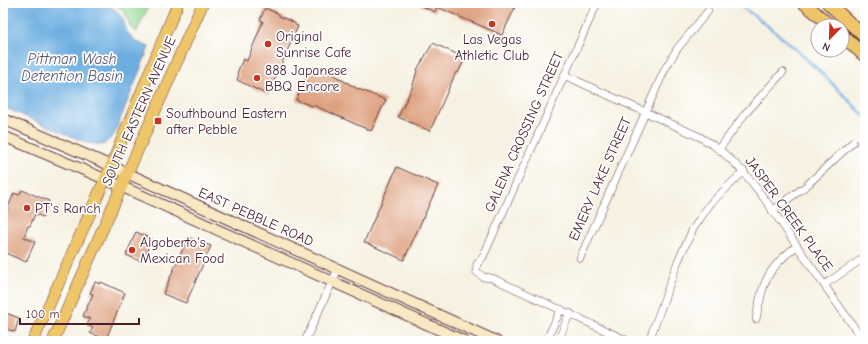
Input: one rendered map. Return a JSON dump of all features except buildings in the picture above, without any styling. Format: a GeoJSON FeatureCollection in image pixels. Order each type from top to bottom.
{"type":"FeatureCollection","features":[{"type":"Feature","properties":{"kind":"highway"},"geometry":{"type":"LineString","coordinates":[[804,3],[822,18]]}},
{"type":"Feature","properties":{"kind":"highway"},"geometry":{"type":"LineString","coordinates":[[828,3],[865,37]]}},
{"type":"Feature","properties":{"kind":"highway"},"geometry":{"type":"LineString","coordinates":[[850,42],[865,56]]}},
{"type":"Feature","properties":{"kind":"main road","name":"SOUTH EASTERN AVENUE"},"geometry":{"type":"LineString","coordinates":[[33,341],[111,166],[178,3]]}},
{"type":"Feature","properties":{"kind":"main road"},"geometry":{"type":"LineString","coordinates":[[196,18],[200,3]]}},
{"type":"Feature","properties":{"kind":"main road","name":"SOUTH EASTERN AVENUE"},"geometry":{"type":"LineString","coordinates":[[53,341],[203,3]]}},
{"type":"Feature","properties":{"kind":"main road","name":"EAST PEBBLE ROAD"},"geometry":{"type":"LineString","coordinates":[[3,119],[111,166],[496,341]]}},
{"type":"Feature","properties":{"kind":"main road","name":"EAST PEBBLE ROAD"},"geometry":{"type":"LineString","coordinates":[[3,136],[122,186],[464,341]]}},
{"type":"Feature","properties":{"kind":"street","name":"GALENA CROSSING STREET"},"geometry":{"type":"LineString","coordinates":[[561,309],[492,278],[483,276],[476,271],[477,264],[482,256],[597,3]]}},
{"type":"Feature","properties":{"kind":"street","name":"EMERY LAKE STREET"},"geometry":{"type":"LineString","coordinates":[[580,258],[645,111],[671,58],[708,11]]}},
{"type":"Feature","properties":{"kind":"street"},"geometry":{"type":"LineString","coordinates":[[720,148],[744,115],[783,72]]}},
{"type":"Feature","properties":{"kind":"street","name":"JASPER CREEK PLACE"},"geometry":{"type":"LineString","coordinates":[[564,74],[700,137],[720,148],[744,171],[864,341]]}},
{"type":"Feature","properties":{"kind":"street"},"geometry":{"type":"LineString","coordinates":[[772,211],[806,186],[853,142]]}},
{"type":"Feature","properties":{"kind":"street"},"geometry":{"type":"LineString","coordinates":[[649,341],[678,261],[693,228],[710,204],[744,171]]}},
{"type":"Feature","properties":{"kind":"street"},"geometry":{"type":"LineString","coordinates":[[756,318],[761,293],[770,271],[780,258],[797,246]]}},
{"type":"Feature","properties":{"kind":"street"},"geometry":{"type":"LineString","coordinates":[[824,285],[865,257]]}},
{"type":"Feature","properties":{"kind":"street"},"geometry":{"type":"LineString","coordinates":[[305,341],[338,269]]}},
{"type":"Feature","properties":{"kind":"street"},"geometry":{"type":"LineString","coordinates":[[546,341],[561,309],[628,341]]}},
{"type":"Feature","properties":{"kind":"street"},"geometry":{"type":"LineString","coordinates":[[558,341],[570,313]]}},
{"type":"Feature","properties":{"kind":"green space"},"geometry":{"type":"Polygon","coordinates":[[[113,3],[150,3],[136,33],[131,28],[124,11],[113,3]]]}},
{"type":"Feature","properties":{"kind":"water","name":"Pittman Wash Detention Basin"},"geometry":{"type":"Polygon","coordinates":[[[3,3],[103,3],[116,10],[123,19],[127,32],[136,41],[149,47],[114,135],[103,145],[87,143],[3,107],[3,3]]]}},
{"type":"Feature","properties":{"kind":"waterway"},"geometry":{"type":"LineString","coordinates":[[736,3],[804,56],[865,117]]}},
{"type":"Feature","properties":{"kind":"place","name":"Las Vegas Athletic Club"},"geometry":{"type":"Point","coordinates":[492,24]}},
{"type":"Feature","properties":{"kind":"place","name":"Original Sunrise Cafe"},"geometry":{"type":"Point","coordinates":[268,44]}},
{"type":"Feature","properties":{"kind":"place","name":"888 Japanese BBQ Encore"},"geometry":{"type":"Point","coordinates":[257,78]}},
{"type":"Feature","properties":{"kind":"place","name":"Southbound Eastern after Pebble"},"geometry":{"type":"Point","coordinates":[158,121]}},
{"type":"Feature","properties":{"kind":"place","name":"PT's Ranch"},"geometry":{"type":"Point","coordinates":[27,208]}},
{"type":"Feature","properties":{"kind":"place","name":"Algoberto's Mexican Food"},"geometry":{"type":"Point","coordinates":[132,250]}}]}
